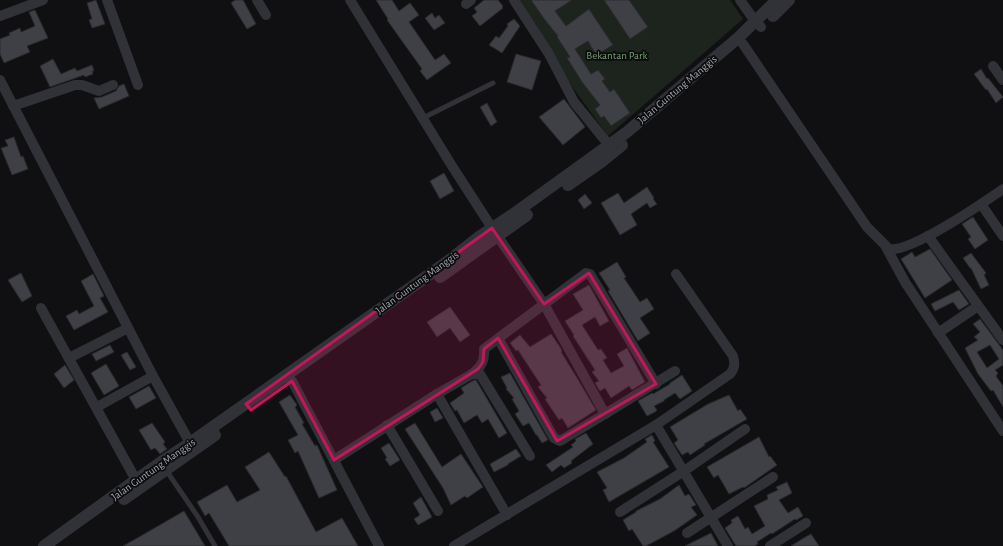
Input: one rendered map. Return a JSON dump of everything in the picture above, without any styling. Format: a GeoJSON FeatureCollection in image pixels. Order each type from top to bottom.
{"type":"FeatureCollection","features":[{"type":"Feature","properties":{"kind":"street"},"geometry":{"type":"LineString","coordinates":[[0,16],[43,0]]}},
{"type":"Feature","properties":{"kind":"street"},"geometry":{"type":"LineString","coordinates":[[107,0],[138,85]]}},
{"type":"Feature","properties":{"kind":"street"},"geometry":{"type":"LineString","coordinates":[[257,0],[266,15]]}},
{"type":"Feature","properties":{"kind":"street"},"geometry":{"type":"LineString","coordinates":[[350,0],[452,166],[544,304],[605,414]]}},
{"type":"Feature","properties":{"kind":"street"},"geometry":{"type":"LineString","coordinates":[[514,0],[549,54],[574,102],[609,145]]}},
{"type":"Feature","properties":{"kind":"street"},"geometry":{"type":"LineString","coordinates":[[737,0],[756,24]]}},
{"type":"Feature","properties":{"kind":"street"},"geometry":{"type":"LineString","coordinates":[[740,0],[756,24]]}},
{"type":"Feature","properties":{"kind":"street","name":"Jalan Guntung Manggis"},"geometry":{"type":"LineString","coordinates":[[44,546],[161,462],[292,381],[495,232],[512,215],[609,145],[643,123],[743,44],[756,24],[777,0]]}},
{"type":"Feature","properties":{"kind":"street","name":"Jalan Guntung Manggis"},"geometry":{"type":"LineString","coordinates":[[58,546],[166,470],[248,407],[447,262],[602,162],[738,38],[789,0]]}},
{"type":"Feature","properties":{"kind":"street"},"geometry":{"type":"LineString","coordinates":[[743,44],[867,227],[886,247],[904,282],[1003,431]]}},
{"type":"Feature","properties":{"kind":"street"},"geometry":{"type":"LineString","coordinates":[[993,66],[1003,80]]}},
{"type":"Feature","properties":{"kind":"street"},"geometry":{"type":"LineString","coordinates":[[0,80],[153,376],[190,443]]}},
{"type":"Feature","properties":{"kind":"street"},"geometry":{"type":"LineString","coordinates":[[13,106],[76,84],[99,91],[113,84]]}},
{"type":"Feature","properties":{"kind":"street"},"geometry":{"type":"LineString","coordinates":[[886,247],[897,250],[928,236],[1003,189]]}},
{"type":"Feature","properties":{"kind":"street"},"geometry":{"type":"LineString","coordinates":[[981,204],[1003,236]]}},
{"type":"Feature","properties":{"kind":"street"},"geometry":{"type":"LineString","coordinates":[[928,236],[1003,340]]}},
{"type":"Feature","properties":{"kind":"street"},"geometry":{"type":"LineString","coordinates":[[334,460],[387,425],[472,374],[483,362],[484,349],[586,273],[589,273],[656,384]]}},
{"type":"Feature","properties":{"kind":"street"},"geometry":{"type":"LineString","coordinates":[[454,546],[656,425],[730,374],[734,369],[733,356],[676,274]]}},
{"type":"Feature","properties":{"kind":"street"},"geometry":{"type":"LineString","coordinates":[[938,333],[978,306]]}},
{"type":"Feature","properties":{"kind":"street"},"geometry":{"type":"LineString","coordinates":[[41,308],[136,480]]}},
{"type":"Feature","properties":{"kind":"street"},"geometry":{"type":"LineString","coordinates":[[69,358],[128,328]]}},
{"type":"Feature","properties":{"kind":"street"},"geometry":{"type":"LineString","coordinates":[[500,337],[500,341],[557,441],[560,441],[656,384],[675,371]]}},
{"type":"Feature","properties":{"kind":"street"},"geometry":{"type":"LineString","coordinates":[[472,374],[480,374],[530,456]]}},
{"type":"Feature","properties":{"kind":"street"},"geometry":{"type":"LineString","coordinates":[[97,407],[153,376]]}},
{"type":"Feature","properties":{"kind":"street"},"geometry":{"type":"LineString","coordinates":[[292,381],[379,546]]}},
{"type":"Feature","properties":{"kind":"street"},"geometry":{"type":"LineString","coordinates":[[437,394],[507,514]]}},
{"type":"Feature","properties":{"kind":"street"},"geometry":{"type":"LineString","coordinates":[[387,425],[438,511]]}},
{"type":"Feature","properties":{"kind":"street"},"geometry":{"type":"LineString","coordinates":[[656,425],[728,546]]}},
{"type":"Feature","properties":{"kind":"street"},"geometry":{"type":"LineString","coordinates":[[620,512],[684,471],[745,429]]}},
{"type":"Feature","properties":{"kind":"street"},"geometry":{"type":"LineString","coordinates":[[687,533],[773,477]]}},
{"type":"Feature","properties":{"kind":"street"},"geometry":{"type":"LineString","coordinates":[[770,546],[806,523]]}},
{"type":"Feature","properties":{"kind":"lane"},"geometry":{"type":"LineString","coordinates":[[423,118],[493,83]]}},
{"type":"Feature","properties":{"kind":"lane"},"geometry":{"type":"LineString","coordinates":[[166,470],[198,517],[215,546]]}},
{"type":"Feature","properties":{"kind":"highlighted area"},"geometry":{"type":"Polygon","coordinates":[[[492,228],[544,304],[589,273],[656,384],[557,441],[498,338],[484,349],[483,362],[478,369],[334,460],[292,381],[251,410],[246,404],[492,228]]]}},
{"type":"Feature","properties":{"kind":"green space","name":"Bekantan Park"},"geometry":{"type":"Polygon","coordinates":[[[509,0],[730,0],[743,19],[608,136],[509,0]]]}},
{"type":"Feature","properties":{"kind":"building"},"geometry":{"type":"Polygon","coordinates":[[[96,0],[105,24],[92,28],[89,20],[92,19],[87,3],[96,0]]]}},
{"type":"Feature","properties":{"kind":"building"},"geometry":{"type":"Polygon","coordinates":[[[235,0],[243,0],[256,24],[247,29],[231,3],[235,0]]]}},
{"type":"Feature","properties":{"kind":"building"},"geometry":{"type":"Polygon","coordinates":[[[376,0],[392,0],[399,11],[410,3],[419,15],[409,22],[435,60],[444,54],[451,63],[427,80],[420,71],[422,69],[387,20],[388,19],[376,0]]]}},
{"type":"Feature","properties":{"kind":"building"},"geometry":{"type":"Polygon","coordinates":[[[484,0],[498,0],[503,8],[480,26],[472,16],[477,12],[474,8],[484,0]]]}},
{"type":"Feature","properties":{"kind":"building"},"geometry":{"type":"Polygon","coordinates":[[[531,0],[572,0],[555,11],[566,26],[589,9],[613,45],[596,55],[588,41],[575,49],[591,74],[598,70],[605,79],[602,81],[610,92],[614,89],[630,113],[611,126],[604,116],[601,118],[595,109],[600,105],[582,82],[567,58],[570,57],[557,37],[558,36],[531,0]]]}},
{"type":"Feature","properties":{"kind":"building"},"geometry":{"type":"Polygon","coordinates":[[[604,0],[629,0],[648,27],[630,39],[604,0]]]}},
{"type":"Feature","properties":{"kind":"building"},"geometry":{"type":"Polygon","coordinates":[[[35,10],[48,38],[27,46],[30,52],[4,63],[0,54],[0,39],[10,35],[9,33],[20,28],[21,32],[35,26],[29,12],[35,10]]]}},
{"type":"Feature","properties":{"kind":"building"},"geometry":{"type":"Polygon","coordinates":[[[432,13],[435,18],[439,15],[445,23],[434,30],[425,18],[432,13]]]}},
{"type":"Feature","properties":{"kind":"building"},"geometry":{"type":"Polygon","coordinates":[[[514,19],[520,26],[502,53],[489,45],[496,36],[499,38],[508,26],[507,24],[514,19]]]}},
{"type":"Feature","properties":{"kind":"building"},"geometry":{"type":"Polygon","coordinates":[[[516,54],[541,61],[532,90],[507,82],[516,54]]]}},
{"type":"Feature","properties":{"kind":"building"},"geometry":{"type":"Polygon","coordinates":[[[53,59],[61,74],[75,68],[77,71],[92,65],[94,71],[92,71],[93,74],[85,77],[84,75],[50,87],[40,66],[53,59]]]}},
{"type":"Feature","properties":{"kind":"building"},"geometry":{"type":"Polygon","coordinates":[[[981,69],[987,79],[988,78],[1003,97],[996,103],[987,89],[986,90],[974,74],[981,69]]]}},
{"type":"Feature","properties":{"kind":"building"},"geometry":{"type":"Polygon","coordinates":[[[124,84],[129,96],[99,109],[94,98],[102,97],[116,91],[119,86],[124,84]]]}},
{"type":"Feature","properties":{"kind":"building"},"geometry":{"type":"Polygon","coordinates":[[[564,99],[585,127],[563,145],[539,117],[564,99]]]}},
{"type":"Feature","properties":{"kind":"building"},"geometry":{"type":"Polygon","coordinates":[[[487,103],[497,122],[491,126],[480,107],[487,103]]]}},
{"type":"Feature","properties":{"kind":"building"},"geometry":{"type":"Polygon","coordinates":[[[14,137],[21,157],[23,156],[28,169],[12,175],[1,148],[8,146],[5,140],[14,137]]]}},
{"type":"Feature","properties":{"kind":"building"},"geometry":{"type":"Polygon","coordinates":[[[444,173],[454,191],[440,199],[430,181],[444,173]]]}},
{"type":"Feature","properties":{"kind":"building"},"geometry":{"type":"Polygon","coordinates":[[[647,187],[657,204],[650,208],[647,203],[631,214],[637,225],[620,235],[601,203],[618,193],[624,203],[647,187]]]}},
{"type":"Feature","properties":{"kind":"building"},"geometry":{"type":"Polygon","coordinates":[[[585,194],[592,203],[584,209],[578,200],[585,194]]]}},
{"type":"Feature","properties":{"kind":"building"},"geometry":{"type":"Polygon","coordinates":[[[973,217],[988,240],[975,249],[968,239],[971,237],[962,224],[973,217]]]}},
{"type":"Feature","properties":{"kind":"building"},"geometry":{"type":"Polygon","coordinates":[[[930,249],[952,280],[925,298],[901,259],[912,252],[915,257],[930,249]]]}},
{"type":"Feature","properties":{"kind":"building"},"geometry":{"type":"Polygon","coordinates":[[[971,253],[986,273],[984,275],[989,285],[981,289],[971,268],[963,258],[971,253]]]}},
{"type":"Feature","properties":{"kind":"building"},"geometry":{"type":"Polygon","coordinates":[[[617,262],[626,277],[624,278],[640,302],[647,298],[654,309],[640,318],[650,333],[638,341],[599,273],[617,262]]]}},
{"type":"Feature","properties":{"kind":"building"},"geometry":{"type":"Polygon","coordinates":[[[21,273],[32,296],[22,302],[8,280],[21,273]]]}},
{"type":"Feature","properties":{"kind":"building"},"geometry":{"type":"Polygon","coordinates":[[[93,274],[104,296],[100,298],[108,312],[74,330],[66,316],[77,310],[79,314],[94,306],[81,281],[93,274]]]}},
{"type":"Feature","properties":{"kind":"building"},"geometry":{"type":"Polygon","coordinates":[[[589,285],[609,321],[600,326],[595,317],[582,325],[598,350],[601,349],[607,358],[603,360],[611,373],[624,366],[617,354],[627,348],[645,382],[632,390],[629,386],[611,398],[605,388],[600,391],[595,383],[599,381],[592,372],[595,370],[565,321],[583,310],[573,294],[589,285]]]}},
{"type":"Feature","properties":{"kind":"building"},"geometry":{"type":"Polygon","coordinates":[[[959,290],[969,304],[959,310],[953,302],[935,311],[931,304],[959,290]]]}},
{"type":"Feature","properties":{"kind":"building"},"geometry":{"type":"Polygon","coordinates":[[[450,307],[470,335],[460,342],[450,328],[437,337],[427,322],[450,307]]]}},
{"type":"Feature","properties":{"kind":"building"},"geometry":{"type":"Polygon","coordinates":[[[980,319],[1003,350],[1003,365],[995,370],[998,373],[996,376],[1003,386],[1003,407],[993,390],[991,391],[978,374],[965,348],[978,340],[974,337],[980,332],[973,324],[980,319]],[[990,345],[977,352],[987,368],[999,359],[990,345]]]}},
{"type":"Feature","properties":{"kind":"building"},"geometry":{"type":"Polygon","coordinates":[[[551,334],[596,410],[568,428],[562,418],[559,420],[545,399],[547,398],[538,387],[541,385],[518,350],[516,351],[510,343],[520,335],[530,347],[551,334]]]}},
{"type":"Feature","properties":{"kind":"building"},"geometry":{"type":"Polygon","coordinates":[[[110,345],[114,352],[96,361],[92,354],[110,345]]]}},
{"type":"Feature","properties":{"kind":"building"},"geometry":{"type":"Polygon","coordinates":[[[127,352],[136,367],[130,370],[121,355],[127,352]]]}},
{"type":"Feature","properties":{"kind":"building"},"geometry":{"type":"Polygon","coordinates":[[[106,364],[119,386],[104,395],[91,373],[106,364]]]}},
{"type":"Feature","properties":{"kind":"building"},"geometry":{"type":"Polygon","coordinates":[[[65,365],[74,380],[64,388],[54,374],[65,365]]]}},
{"type":"Feature","properties":{"kind":"building"},"geometry":{"type":"Polygon","coordinates":[[[510,373],[548,440],[542,443],[529,423],[523,426],[515,414],[519,411],[512,399],[514,398],[506,389],[507,388],[501,377],[510,373]]]}},
{"type":"Feature","properties":{"kind":"building"},"geometry":{"type":"Polygon","coordinates":[[[682,375],[692,391],[680,399],[675,393],[654,406],[657,410],[647,416],[638,401],[670,384],[682,375]]]}},
{"type":"Feature","properties":{"kind":"building"},"geometry":{"type":"Polygon","coordinates":[[[476,380],[507,433],[499,438],[488,419],[482,423],[477,415],[464,423],[457,410],[455,411],[450,403],[464,393],[461,388],[476,380]]]}},
{"type":"Feature","properties":{"kind":"building"},"geometry":{"type":"Polygon","coordinates":[[[149,386],[156,398],[136,409],[129,397],[149,386]]]}},
{"type":"Feature","properties":{"kind":"building"},"geometry":{"type":"Polygon","coordinates":[[[290,395],[297,405],[295,407],[304,423],[302,424],[315,446],[317,445],[337,490],[319,498],[298,451],[295,453],[288,440],[298,435],[279,402],[290,395]]]}},
{"type":"Feature","properties":{"kind":"building"},"geometry":{"type":"Polygon","coordinates":[[[729,395],[738,411],[740,409],[747,419],[704,444],[705,445],[690,455],[688,452],[682,455],[674,443],[678,440],[670,427],[708,404],[729,395]]]}},
{"type":"Feature","properties":{"kind":"building"},"geometry":{"type":"Polygon","coordinates":[[[437,408],[443,418],[435,422],[430,412],[437,408]]]}},
{"type":"Feature","properties":{"kind":"building"},"geometry":{"type":"Polygon","coordinates":[[[152,423],[165,442],[163,444],[167,449],[160,454],[155,448],[151,450],[139,430],[152,423]]]}},
{"type":"Feature","properties":{"kind":"building"},"geometry":{"type":"Polygon","coordinates":[[[415,423],[442,467],[461,454],[483,487],[467,498],[465,496],[451,505],[443,488],[405,429],[415,423]]]}},
{"type":"Feature","properties":{"kind":"building"},"geometry":{"type":"Polygon","coordinates":[[[586,433],[593,444],[571,461],[572,463],[564,468],[561,465],[552,472],[546,465],[573,447],[571,445],[576,441],[575,439],[586,433]]]}},
{"type":"Feature","properties":{"kind":"building"},"geometry":{"type":"Polygon","coordinates":[[[652,435],[655,441],[653,442],[669,467],[609,502],[603,490],[607,488],[597,472],[624,458],[647,442],[645,439],[652,435]]]}},
{"type":"Feature","properties":{"kind":"building"},"geometry":{"type":"Polygon","coordinates":[[[759,437],[769,457],[770,456],[777,465],[744,488],[743,487],[729,494],[718,475],[714,478],[707,467],[759,437]]]}},
{"type":"Feature","properties":{"kind":"building"},"geometry":{"type":"Polygon","coordinates":[[[389,443],[400,460],[390,466],[385,459],[387,458],[381,448],[389,443]]]}},
{"type":"Feature","properties":{"kind":"building"},"geometry":{"type":"Polygon","coordinates":[[[516,449],[521,456],[494,472],[490,464],[516,449]]]}},
{"type":"Feature","properties":{"kind":"building"},"geometry":{"type":"Polygon","coordinates":[[[269,452],[285,477],[286,476],[316,532],[342,518],[358,546],[229,546],[209,513],[205,516],[197,502],[227,485],[237,502],[260,490],[245,467],[269,452]]]}},
{"type":"Feature","properties":{"kind":"building"},"geometry":{"type":"Polygon","coordinates":[[[787,482],[792,493],[779,500],[788,513],[798,507],[803,516],[796,520],[795,519],[772,534],[771,533],[757,542],[758,544],[754,546],[736,546],[725,528],[732,523],[731,520],[738,516],[745,529],[748,527],[752,534],[765,526],[754,506],[768,499],[767,495],[778,490],[776,487],[787,482]]]}},
{"type":"Feature","properties":{"kind":"building"},"geometry":{"type":"Polygon","coordinates":[[[679,485],[685,496],[689,494],[696,505],[691,507],[697,515],[674,531],[646,546],[643,546],[632,529],[629,531],[623,520],[636,511],[660,499],[679,485]]]}},
{"type":"Feature","properties":{"kind":"building"},"geometry":{"type":"Polygon","coordinates":[[[421,497],[432,517],[418,525],[414,519],[420,515],[413,503],[421,497]]]}},
{"type":"Feature","properties":{"kind":"building"},"geometry":{"type":"Polygon","coordinates":[[[184,511],[205,546],[123,546],[146,533],[184,511]]]}},
{"type":"Feature","properties":{"kind":"building"},"geometry":{"type":"Polygon","coordinates":[[[711,533],[718,546],[685,546],[711,533]]]}},
{"type":"Feature","properties":{"kind":"building"},"geometry":{"type":"Polygon","coordinates":[[[811,534],[819,546],[791,546],[802,539],[811,534]]]}}]}
